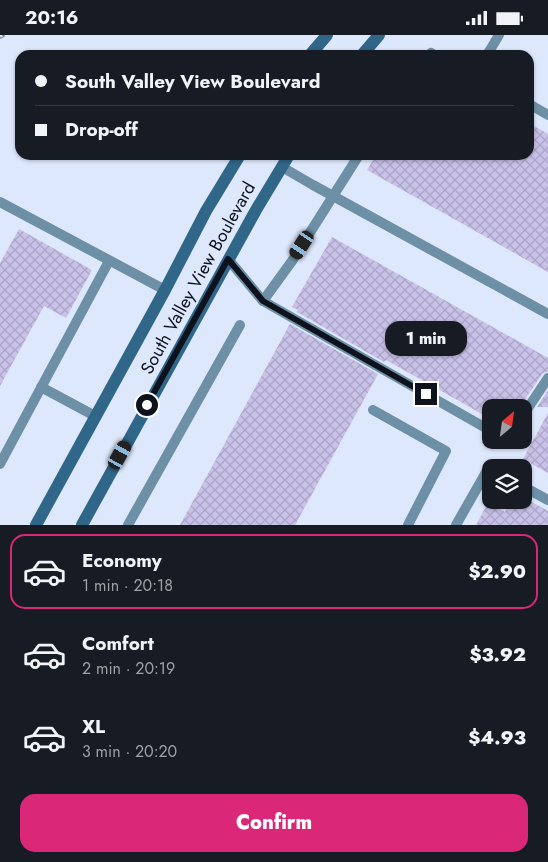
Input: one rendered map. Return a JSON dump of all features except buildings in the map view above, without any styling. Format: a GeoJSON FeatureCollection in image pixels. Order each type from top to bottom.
{"type":"FeatureCollection","features":[{"type":"Feature","properties":{"kind":"main road"},"geometry":{"type":"LineString","coordinates":[[314,50],[327,35]]}},
{"type":"Feature","properties":{"kind":"main road"},"geometry":{"type":"LineString","coordinates":[[366,50],[379,35]]}},
{"type":"Feature","properties":{"kind":"main road","name":"South Valley View Boulevard"},"geometry":{"type":"LineString","coordinates":[[36,525],[165,290],[206,211],[237,160]]}},
{"type":"Feature","properties":{"kind":"main road","name":"South Valley View Boulevard"},"geometry":{"type":"LineString","coordinates":[[82,525],[228,259],[286,160]]}},
{"type":"Feature","properties":{"kind":"lane"},"geometry":{"type":"LineString","coordinates":[[490,50],[499,35]]}},
{"type":"Feature","properties":{"kind":"lane"},"geometry":{"type":"LineString","coordinates":[[534,107],[548,115]]}},
{"type":"Feature","properties":{"kind":"lane"},"geometry":{"type":"LineString","coordinates":[[263,301],[292,261],[356,160]]}},
{"type":"Feature","properties":{"kind":"lane"},"geometry":{"type":"LineString","coordinates":[[282,167],[548,314]]}},
{"type":"Feature","properties":{"kind":"lane"},"geometry":{"type":"LineString","coordinates":[[0,202],[165,290]]}},
{"type":"Feature","properties":{"kind":"lane"},"geometry":{"type":"LineString","coordinates":[[228,259],[263,301],[482,426]]}},
{"type":"Feature","properties":{"kind":"lane"},"geometry":{"type":"LineString","coordinates":[[0,464],[109,261]]}},
{"type":"Feature","properties":{"kind":"lane"},"geometry":{"type":"LineString","coordinates":[[128,525],[240,325]]}},
{"type":"Feature","properties":{"kind":"lane"},"geometry":{"type":"LineString","coordinates":[[532,403],[548,378]]}},
{"type":"Feature","properties":{"kind":"lane"},"geometry":{"type":"LineString","coordinates":[[41,387],[96,416]]}},
{"type":"Feature","properties":{"kind":"lane"},"geometry":{"type":"LineString","coordinates":[[373,410],[446,451],[408,525]]}},
{"type":"Feature","properties":{"kind":"lane"},"geometry":{"type":"LineString","coordinates":[[456,525],[482,479]]}},
{"type":"Feature","properties":{"kind":"lane"},"geometry":{"type":"LineString","coordinates":[[532,491],[548,500]]}},
{"type":"Feature","properties":{"kind":"route"},"geometry":{"type":"LineString","coordinates":[[147,405],[228,259],[263,301],[426,394]]}}]}
